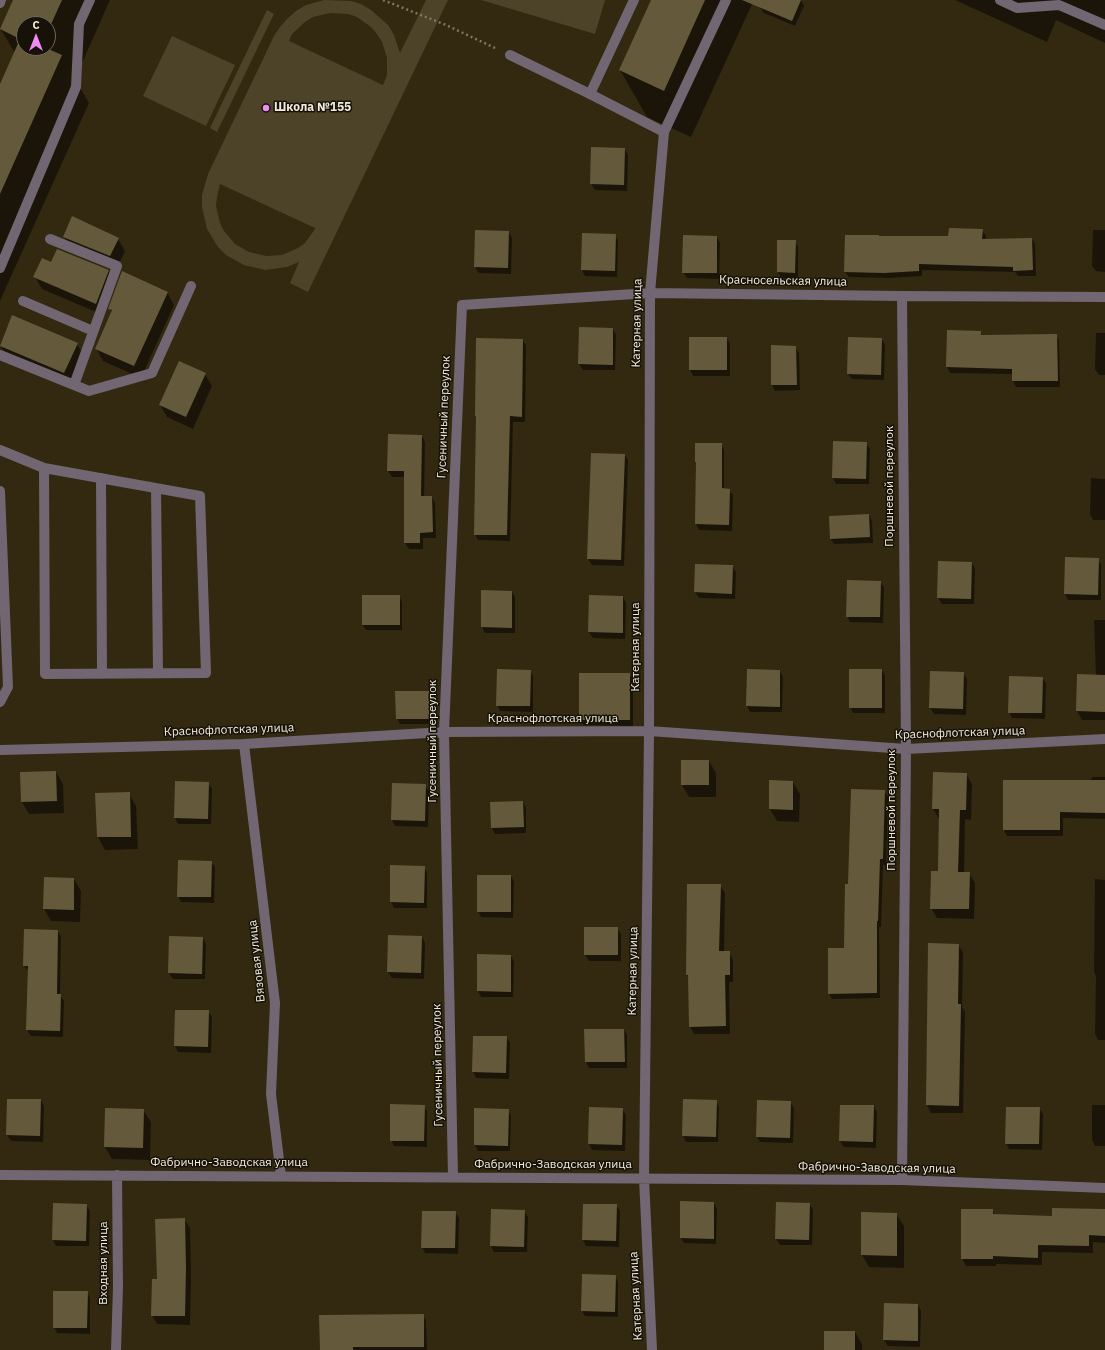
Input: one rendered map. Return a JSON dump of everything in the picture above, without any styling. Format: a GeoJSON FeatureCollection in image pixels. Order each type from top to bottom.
{"type":"FeatureCollection","features":[{"type":"Feature","properties":{"kind":"street"},"geometry":{"type":"LineString","coordinates":[[0,268],[76,88],[80,24],[90,0]]}},
{"type":"Feature","properties":{"kind":"street"},"geometry":{"type":"LineString","coordinates":[[590,94],[634,0]]}},
{"type":"Feature","properties":{"kind":"street"},"geometry":{"type":"LineString","coordinates":[[510,55],[664,132],[726,0]]}},
{"type":"Feature","properties":{"kind":"street"},"geometry":{"type":"LineString","coordinates":[[1000,0],[1017,8],[1059,5],[1105,24]]}},
{"type":"Feature","properties":{"kind":"street","name":"Катерная улица"},"geometry":{"type":"LineString","coordinates":[[652,1350],[644,1178],[649,731],[650,293],[664,132]]}},
{"type":"Feature","properties":{"kind":"street"},"geometry":{"type":"LineString","coordinates":[[50,239],[117,266],[74,385]]}},
{"type":"Feature","properties":{"kind":"street"},"geometry":{"type":"LineString","coordinates":[[0,354],[89,391],[152,374],[191,286]]}},
{"type":"Feature","properties":{"kind":"street","name":"Красносельская улица"},"geometry":{"type":"LineString","coordinates":[[462,305],[650,293],[1105,297]]}},
{"type":"Feature","properties":{"kind":"street","name":"Поршневой переулок"},"geometry":{"type":"LineString","coordinates":[[902,296],[906,749],[902,1180]]}},
{"type":"Feature","properties":{"kind":"street"},"geometry":{"type":"LineString","coordinates":[[23,301],[93,331]]}},
{"type":"Feature","properties":{"kind":"street","name":"Гусеничный переулок"},"geometry":{"type":"LineString","coordinates":[[453,1177],[444,732],[462,305]]}},
{"type":"Feature","properties":{"kind":"street"},"geometry":{"type":"LineString","coordinates":[[0,450],[44,468],[200,496],[206,673],[44,674],[44,468]]}},
{"type":"Feature","properties":{"kind":"street"},"geometry":{"type":"LineString","coordinates":[[101,478],[102,674]]}},
{"type":"Feature","properties":{"kind":"street"},"geometry":{"type":"LineString","coordinates":[[156,488],[158,673]]}},
{"type":"Feature","properties":{"kind":"street"},"geometry":{"type":"LineString","coordinates":[[0,490],[8,687],[0,702]]}},
{"type":"Feature","properties":{"kind":"street","name":"Краснофлотская улица"},"geometry":{"type":"LineString","coordinates":[[0,750],[244,744],[444,732],[649,731],[906,749],[1105,739]]}},
{"type":"Feature","properties":{"kind":"street","name":"Вязовая улица"},"geometry":{"type":"LineString","coordinates":[[244,744],[275,1003],[271,1094],[281,1176]]}},
{"type":"Feature","properties":{"kind":"street","name":"Фабрично-Заводская улица"},"geometry":{"type":"LineString","coordinates":[[0,1175],[902,1180],[1105,1188]]}},
{"type":"Feature","properties":{"kind":"street","name":"Входная улица"},"geometry":{"type":"LineString","coordinates":[[116,1350],[117,1175]]}},
{"type":"Feature","properties":{"kind":"path"},"geometry":{"type":"LineString","coordinates":[[383,0],[446,25],[510,55]]}},
{"type":"Feature","properties":{"kind":"shaded area"},"geometry":{"type":"Polygon","coordinates":[[[324,0],[351,1],[361,4],[371,10],[388,25],[394,35],[400,53],[426,0],[448,0],[308,292],[290,283],[299,262],[287,267],[265,270],[244,265],[226,255],[218,247],[207,229],[202,207],[202,195],[208,174],[274,36],[288,18],[306,5],[324,0]],[[330,13],[313,17],[305,22],[292,34],[289,41],[383,85],[387,75],[387,58],[382,42],[377,34],[371,27],[357,17],[348,14],[330,13]],[[220,184],[216,206],[220,223],[224,231],[235,244],[249,252],[266,256],[282,255],[305,243],[315,229],[315,228],[220,184]]]}},
{"type":"Feature","properties":{"kind":"shaded area"},"geometry":{"type":"Polygon","coordinates":[[[481,0],[605,0],[595,34],[481,0]]]}},
{"type":"Feature","properties":{"kind":"shaded area"},"geometry":{"type":"Polygon","coordinates":[[[267,10],[274,14],[217,132],[210,128],[267,10]]]}},
{"type":"Feature","properties":{"kind":"shaded area"},"geometry":{"type":"Polygon","coordinates":[[[172,36],[235,65],[206,126],[143,96],[172,36]]]}},
{"type":"Feature","properties":{"kind":"building"},"geometry":{"type":"Polygon","coordinates":[[[13,0],[62,0],[55,16],[16,16],[16,37],[0,29],[13,0]]]}},
{"type":"Feature","properties":{"kind":"building"},"geometry":{"type":"Polygon","coordinates":[[[651,0],[705,0],[664,91],[619,70],[651,0]]]}},
{"type":"Feature","properties":{"kind":"building"},"geometry":{"type":"Polygon","coordinates":[[[742,0],[801,0],[792,21],[742,0]]]}},
{"type":"Feature","properties":{"kind":"building"},"geometry":{"type":"Polygon","coordinates":[[[16,48],[16,56],[56,56],[56,52],[62,55],[0,194],[0,84],[16,48]]]}},
{"type":"Feature","properties":{"kind":"building"},"geometry":{"type":"Polygon","coordinates":[[[591,147],[625,148],[624,185],[590,184],[591,147]]]}},
{"type":"Feature","properties":{"kind":"building"},"geometry":{"type":"Polygon","coordinates":[[[72,216],[119,238],[110,256],[63,237],[72,216]]]}},
{"type":"Feature","properties":{"kind":"building"},"geometry":{"type":"Polygon","coordinates":[[[949,228],[983,229],[982,239],[1032,238],[1033,270],[1013,271],[1013,267],[919,264],[919,271],[884,273],[844,272],[845,235],[948,236],[949,228]]]}},
{"type":"Feature","properties":{"kind":"building"},"geometry":{"type":"Polygon","coordinates":[[[475,230],[509,231],[508,268],[474,267],[475,230]]]}},
{"type":"Feature","properties":{"kind":"building"},"geometry":{"type":"Polygon","coordinates":[[[582,233],[616,234],[615,271],[581,270],[582,233]]]}},
{"type":"Feature","properties":{"kind":"building"},"geometry":{"type":"Polygon","coordinates":[[[683,235],[717,236],[717,273],[682,273],[683,235]]]}},
{"type":"Feature","properties":{"kind":"building"},"geometry":{"type":"Polygon","coordinates":[[[777,240],[796,240],[795,273],[777,272],[777,240]]]}},
{"type":"Feature","properties":{"kind":"building"},"geometry":{"type":"Polygon","coordinates":[[[57,249],[109,270],[96,304],[33,277],[42,258],[51,262],[57,249]]]}},
{"type":"Feature","properties":{"kind":"building"},"geometry":{"type":"Polygon","coordinates":[[[122,271],[168,292],[134,366],[95,349],[112,310],[108,309],[122,271]]]}},
{"type":"Feature","properties":{"kind":"building"},"geometry":{"type":"Polygon","coordinates":[[[12,315],[78,343],[64,373],[0,346],[12,315]]]}},
{"type":"Feature","properties":{"kind":"building"},"geometry":{"type":"Polygon","coordinates":[[[579,327],[613,328],[613,365],[578,364],[579,327]]]}},
{"type":"Feature","properties":{"kind":"building"},"geometry":{"type":"Polygon","coordinates":[[[947,330],[981,331],[981,335],[1057,334],[1058,381],[1012,381],[1012,369],[946,367],[947,330]]]}},
{"type":"Feature","properties":{"kind":"building"},"geometry":{"type":"Polygon","coordinates":[[[689,337],[727,337],[727,370],[689,370],[689,337]]]}},
{"type":"Feature","properties":{"kind":"building"},"geometry":{"type":"Polygon","coordinates":[[[848,337],[882,338],[881,375],[847,374],[848,337]]]}},
{"type":"Feature","properties":{"kind":"building"},"geometry":{"type":"Polygon","coordinates":[[[476,338],[523,339],[522,417],[510,416],[507,535],[474,535],[476,338]]]}},
{"type":"Feature","properties":{"kind":"building"},"geometry":{"type":"Polygon","coordinates":[[[771,345],[796,346],[797,385],[771,385],[771,345]]]}},
{"type":"Feature","properties":{"kind":"building"},"geometry":{"type":"Polygon","coordinates":[[[179,361],[206,373],[186,417],[159,405],[179,361]]]}},
{"type":"Feature","properties":{"kind":"building"},"geometry":{"type":"Polygon","coordinates":[[[388,434],[422,435],[421,496],[432,496],[433,532],[420,533],[420,543],[404,543],[404,471],[387,471],[388,434]]]}},
{"type":"Feature","properties":{"kind":"building"},"geometry":{"type":"Polygon","coordinates":[[[833,441],[867,442],[866,479],[832,478],[833,441]]]}},
{"type":"Feature","properties":{"kind":"building"},"geometry":{"type":"Polygon","coordinates":[[[695,443],[722,443],[722,488],[730,489],[729,525],[695,524],[695,443]]]}},
{"type":"Feature","properties":{"kind":"building"},"geometry":{"type":"Polygon","coordinates":[[[591,453],[625,454],[621,560],[587,559],[591,453]]]}},
{"type":"Feature","properties":{"kind":"building"},"geometry":{"type":"Polygon","coordinates":[[[869,514],[870,537],[830,539],[829,516],[869,514]]]}},
{"type":"Feature","properties":{"kind":"building"},"geometry":{"type":"Polygon","coordinates":[[[1065,557],[1099,558],[1098,595],[1064,594],[1065,557]]]}},
{"type":"Feature","properties":{"kind":"building"},"geometry":{"type":"Polygon","coordinates":[[[938,561],[972,562],[971,599],[937,598],[938,561]]]}},
{"type":"Feature","properties":{"kind":"building"},"geometry":{"type":"Polygon","coordinates":[[[695,564],[733,565],[732,594],[694,592],[695,564]]]}},
{"type":"Feature","properties":{"kind":"building"},"geometry":{"type":"Polygon","coordinates":[[[847,580],[881,581],[880,617],[846,617],[847,580]]]}},
{"type":"Feature","properties":{"kind":"building"},"geometry":{"type":"Polygon","coordinates":[[[481,590],[512,591],[512,628],[481,627],[481,590]]]}},
{"type":"Feature","properties":{"kind":"building"},"geometry":{"type":"Polygon","coordinates":[[[362,595],[400,595],[400,625],[362,625],[362,595]]]}},
{"type":"Feature","properties":{"kind":"building"},"geometry":{"type":"Polygon","coordinates":[[[589,595],[623,596],[623,633],[588,632],[589,595]]]}},
{"type":"Feature","properties":{"kind":"building"},"geometry":{"type":"Polygon","coordinates":[[[497,669],[531,670],[530,706],[496,706],[497,669]]]}},
{"type":"Feature","properties":{"kind":"building"},"geometry":{"type":"Polygon","coordinates":[[[747,669],[780,670],[780,707],[746,706],[747,669]]]}},
{"type":"Feature","properties":{"kind":"building"},"geometry":{"type":"Polygon","coordinates":[[[849,669],[882,669],[882,708],[849,708],[849,669]]]}},
{"type":"Feature","properties":{"kind":"building"},"geometry":{"type":"Polygon","coordinates":[[[930,671],[964,672],[963,709],[929,708],[930,671]]]}},
{"type":"Feature","properties":{"kind":"building"},"geometry":{"type":"Polygon","coordinates":[[[579,673],[630,673],[630,720],[579,720],[579,673]]]}},
{"type":"Feature","properties":{"kind":"building"},"geometry":{"type":"Polygon","coordinates":[[[1077,674],[1105,675],[1105,712],[1076,711],[1077,674]]]}},
{"type":"Feature","properties":{"kind":"building"},"geometry":{"type":"Polygon","coordinates":[[[1009,676],[1043,677],[1042,713],[1008,713],[1009,676]]]}},
{"type":"Feature","properties":{"kind":"building"},"geometry":{"type":"Polygon","coordinates":[[[395,691],[429,691],[429,719],[396,719],[395,691]]]}},
{"type":"Feature","properties":{"kind":"building"},"geometry":{"type":"Polygon","coordinates":[[[681,760],[709,760],[709,785],[681,785],[681,760]]]}},
{"type":"Feature","properties":{"kind":"building"},"geometry":{"type":"Polygon","coordinates":[[[56,771],[57,801],[21,802],[20,772],[56,771]]]}},
{"type":"Feature","properties":{"kind":"building"},"geometry":{"type":"Polygon","coordinates":[[[933,772],[967,773],[966,810],[960,810],[958,872],[970,872],[969,909],[930,909],[931,871],[938,871],[939,809],[932,809],[933,772]]]}},
{"type":"Feature","properties":{"kind":"building"},"geometry":{"type":"Polygon","coordinates":[[[769,780],[793,781],[793,810],[769,809],[769,780]]]}},
{"type":"Feature","properties":{"kind":"building"},"geometry":{"type":"Polygon","coordinates":[[[1003,780],[1105,780],[1105,813],[1060,812],[1060,830],[1003,830],[1003,780]]]}},
{"type":"Feature","properties":{"kind":"building"},"geometry":{"type":"Polygon","coordinates":[[[175,781],[209,782],[208,819],[174,818],[175,781]]]}},
{"type":"Feature","properties":{"kind":"building"},"geometry":{"type":"Polygon","coordinates":[[[392,783],[426,784],[425,821],[391,820],[392,783]]]}},
{"type":"Feature","properties":{"kind":"building"},"geometry":{"type":"Polygon","coordinates":[[[851,789],[885,790],[883,859],[880,859],[877,921],[877,993],[828,994],[828,948],[844,948],[845,884],[848,884],[851,789]]]}},
{"type":"Feature","properties":{"kind":"building"},"geometry":{"type":"Polygon","coordinates":[[[130,792],[131,837],[97,837],[95,793],[130,792]]]}},
{"type":"Feature","properties":{"kind":"building"},"geometry":{"type":"Polygon","coordinates":[[[523,801],[524,827],[491,828],[490,802],[523,801]]]}},
{"type":"Feature","properties":{"kind":"building"},"geometry":{"type":"Polygon","coordinates":[[[178,860],[212,861],[211,897],[177,897],[178,860]]]}},
{"type":"Feature","properties":{"kind":"building"},"geometry":{"type":"Polygon","coordinates":[[[390,865],[425,866],[424,903],[390,902],[390,865]]]}},
{"type":"Feature","properties":{"kind":"building"},"geometry":{"type":"Polygon","coordinates":[[[477,875],[511,875],[511,912],[477,912],[477,875]]]}},
{"type":"Feature","properties":{"kind":"building"},"geometry":{"type":"Polygon","coordinates":[[[44,877],[74,878],[74,910],[43,909],[44,877]]]}},
{"type":"Feature","properties":{"kind":"building"},"geometry":{"type":"Polygon","coordinates":[[[687,884],[721,884],[719,951],[730,951],[730,975],[725,975],[726,1026],[689,1027],[688,975],[686,975],[687,884]]]}},
{"type":"Feature","properties":{"kind":"building"},"geometry":{"type":"Polygon","coordinates":[[[584,927],[618,927],[618,955],[584,955],[584,927]]]}},
{"type":"Feature","properties":{"kind":"building"},"geometry":{"type":"Polygon","coordinates":[[[24,929],[58,930],[57,994],[61,994],[60,1031],[26,1030],[28,966],[23,966],[24,929]]]}},
{"type":"Feature","properties":{"kind":"building"},"geometry":{"type":"Polygon","coordinates":[[[388,935],[422,936],[421,973],[387,972],[388,935]]]}},
{"type":"Feature","properties":{"kind":"building"},"geometry":{"type":"Polygon","coordinates":[[[169,936],[203,937],[202,974],[168,973],[169,936]]]}},
{"type":"Feature","properties":{"kind":"building"},"geometry":{"type":"Polygon","coordinates":[[[928,943],[959,944],[958,1004],[961,1004],[959,1106],[926,1105],[928,943]]]}},
{"type":"Feature","properties":{"kind":"building"},"geometry":{"type":"Polygon","coordinates":[[[477,954],[511,955],[511,992],[477,991],[477,954]]]}},
{"type":"Feature","properties":{"kind":"building"},"geometry":{"type":"Polygon","coordinates":[[[175,1010],[209,1010],[208,1047],[174,1046],[175,1010]]]}},
{"type":"Feature","properties":{"kind":"building"},"geometry":{"type":"Polygon","coordinates":[[[584,1029],[624,1029],[625,1062],[585,1062],[584,1029]]]}},
{"type":"Feature","properties":{"kind":"building"},"geometry":{"type":"Polygon","coordinates":[[[473,1036],[507,1036],[506,1073],[472,1072],[473,1036]]]}},
{"type":"Feature","properties":{"kind":"building"},"geometry":{"type":"Polygon","coordinates":[[[7,1099],[41,1099],[40,1136],[6,1135],[7,1099]]]}},
{"type":"Feature","properties":{"kind":"building"},"geometry":{"type":"Polygon","coordinates":[[[683,1099],[717,1100],[716,1137],[682,1136],[683,1099]]]}},
{"type":"Feature","properties":{"kind":"building"},"geometry":{"type":"Polygon","coordinates":[[[757,1100],[791,1101],[790,1138],[756,1137],[757,1100]]]}},
{"type":"Feature","properties":{"kind":"building"},"geometry":{"type":"Polygon","coordinates":[[[390,1104],[425,1105],[424,1141],[390,1141],[390,1104]]]}},
{"type":"Feature","properties":{"kind":"building"},"geometry":{"type":"Polygon","coordinates":[[[840,1105],[874,1105],[873,1142],[839,1141],[840,1105]]]}},
{"type":"Feature","properties":{"kind":"building"},"geometry":{"type":"Polygon","coordinates":[[[589,1107],[623,1108],[622,1145],[588,1144],[589,1107]]]}},
{"type":"Feature","properties":{"kind":"building"},"geometry":{"type":"Polygon","coordinates":[[[1006,1107],[1040,1107],[1039,1144],[1005,1144],[1006,1107]]]}},
{"type":"Feature","properties":{"kind":"building"},"geometry":{"type":"Polygon","coordinates":[[[105,1108],[144,1109],[143,1148],[104,1147],[105,1108]]]}},
{"type":"Feature","properties":{"kind":"building"},"geometry":{"type":"Polygon","coordinates":[[[474,1108],[509,1109],[508,1146],[474,1145],[474,1108]]]}},
{"type":"Feature","properties":{"kind":"building"},"geometry":{"type":"Polygon","coordinates":[[[680,1201],[714,1202],[714,1239],[680,1238],[680,1201]]]}},
{"type":"Feature","properties":{"kind":"building"},"geometry":{"type":"Polygon","coordinates":[[[776,1202],[810,1203],[809,1240],[775,1239],[776,1202]]]}},
{"type":"Feature","properties":{"kind":"building"},"geometry":{"type":"Polygon","coordinates":[[[53,1203],[87,1204],[86,1241],[52,1240],[53,1203]]]}},
{"type":"Feature","properties":{"kind":"building"},"geometry":{"type":"Polygon","coordinates":[[[583,1204],[617,1204],[616,1241],[582,1240],[583,1204]]]}},
{"type":"Feature","properties":{"kind":"building"},"geometry":{"type":"Polygon","coordinates":[[[1052,1208],[1105,1209],[1105,1236],[1089,1235],[1089,1246],[1038,1245],[1038,1258],[993,1256],[993,1259],[961,1259],[961,1209],[993,1209],[993,1214],[1052,1216],[1052,1208]]]}},
{"type":"Feature","properties":{"kind":"building"},"geometry":{"type":"Polygon","coordinates":[[[491,1209],[525,1210],[524,1247],[490,1246],[491,1209]]]}},
{"type":"Feature","properties":{"kind":"building"},"geometry":{"type":"Polygon","coordinates":[[[422,1211],[456,1211],[455,1248],[421,1248],[422,1211]]]}},
{"type":"Feature","properties":{"kind":"building"},"geometry":{"type":"Polygon","coordinates":[[[861,1212],[897,1213],[897,1256],[861,1255],[861,1212]]]}},
{"type":"Feature","properties":{"kind":"building"},"geometry":{"type":"Polygon","coordinates":[[[185,1218],[185,1316],[151,1316],[152,1279],[157,1279],[155,1219],[185,1218]]]}},
{"type":"Feature","properties":{"kind":"building"},"geometry":{"type":"Polygon","coordinates":[[[582,1274],[616,1275],[615,1312],[581,1311],[582,1274]]]}},
{"type":"Feature","properties":{"kind":"building"},"geometry":{"type":"Polygon","coordinates":[[[53,1291],[88,1291],[87,1328],[53,1328],[53,1291]]]}},
{"type":"Feature","properties":{"kind":"building"},"geometry":{"type":"Polygon","coordinates":[[[884,1303],[918,1304],[918,1341],[883,1340],[884,1303]]]}},
{"type":"Feature","properties":{"kind":"building"},"geometry":{"type":"Polygon","coordinates":[[[424,1314],[424,1347],[353,1347],[353,1350],[320,1350],[319,1315],[424,1314]]]}},
{"type":"Feature","properties":{"kind":"building"},"geometry":{"type":"Polygon","coordinates":[[[824,1331],[855,1331],[855,1350],[824,1350],[824,1331]]]}},
{"type":"Feature","properties":{"kind":"place","name":"Школа №155"},"geometry":{"type":"Point","coordinates":[266,108]}}]}
